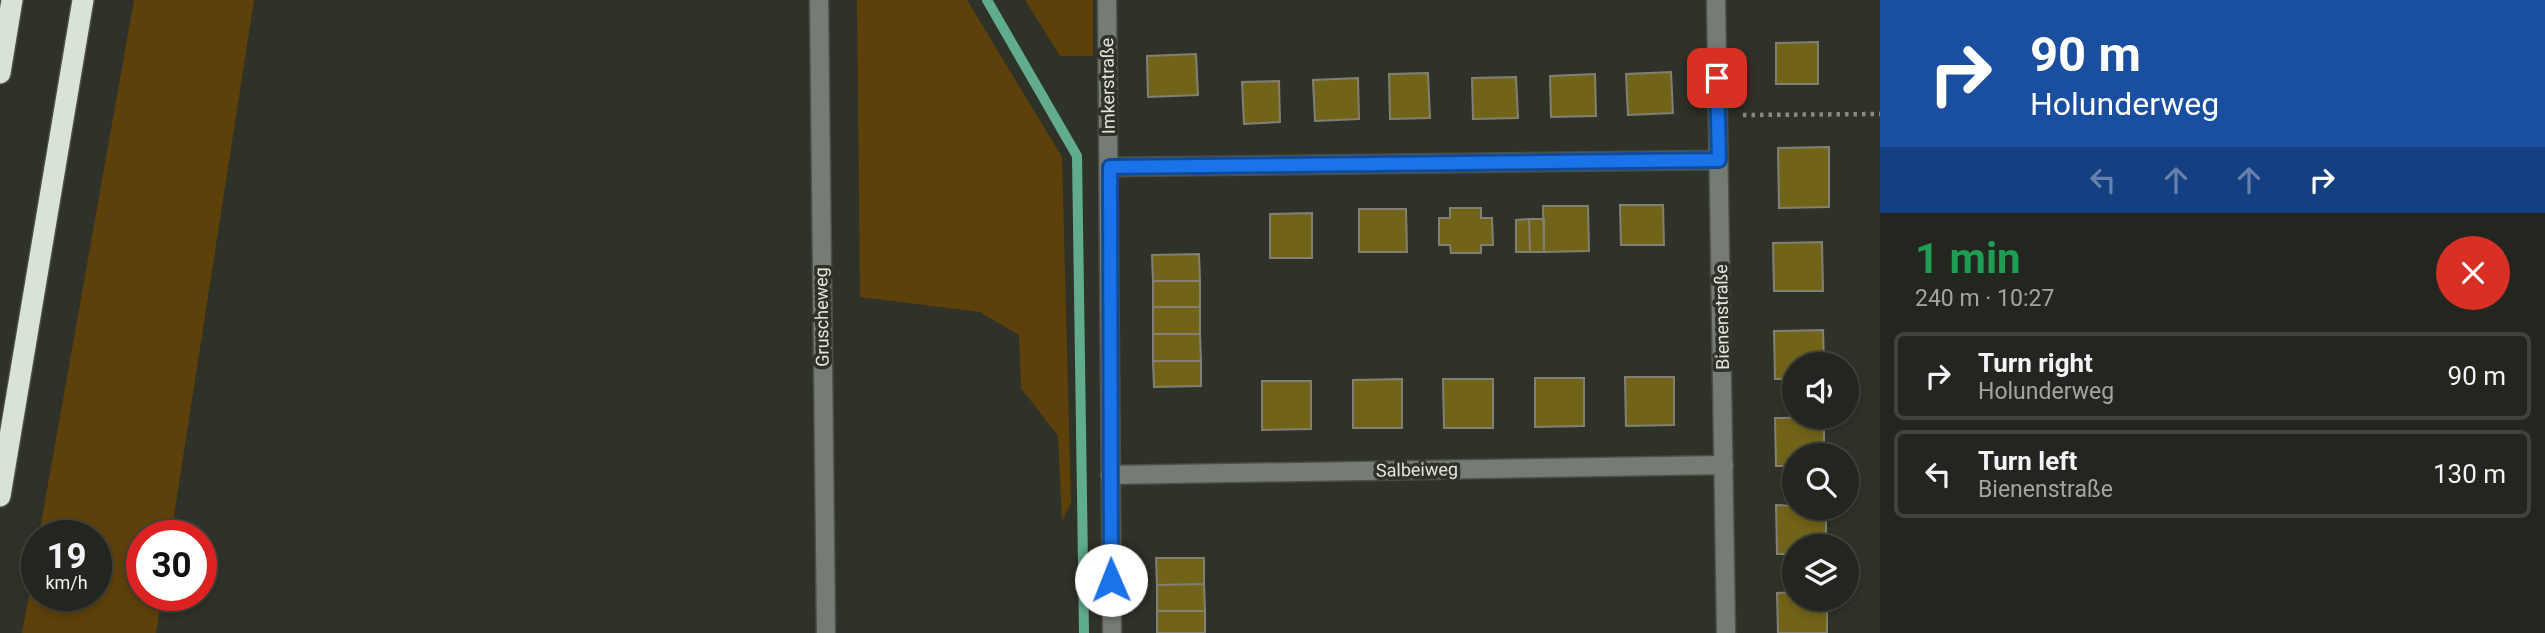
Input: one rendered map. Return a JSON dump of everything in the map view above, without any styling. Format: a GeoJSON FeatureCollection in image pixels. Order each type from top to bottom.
{"type":"FeatureCollection","features":[{"type":"Feature","properties":{"kind":"highway"},"geometry":{"type":"LineString","coordinates":[[0,72],[12,0]]}},
{"type":"Feature","properties":{"kind":"highway"},"geometry":{"type":"LineString","coordinates":[[0,496],[83,0]]}},
{"type":"Feature","properties":{"kind":"street","name":"Gruscheweg"},"geometry":{"type":"LineString","coordinates":[[819,0],[826,633]]}},
{"type":"Feature","properties":{"kind":"street","name":"Imkerstraße"},"geometry":{"type":"LineString","coordinates":[[1107,0],[1112,633]]}},
{"type":"Feature","properties":{"kind":"street","name":"Bienenstraße"},"geometry":{"type":"LineString","coordinates":[[1716,0],[1726,633]]}},
{"type":"Feature","properties":{"kind":"street"},"geometry":{"type":"LineString","coordinates":[[1110,167],[1719,160]]}},
{"type":"Feature","properties":{"kind":"street","name":"Salbeiweg"},"geometry":{"type":"LineString","coordinates":[[1110,475],[1724,465]]}},
{"type":"Feature","properties":{"kind":"path"},"geometry":{"type":"LineString","coordinates":[[1743,115],[1880,114]]}},
{"type":"Feature","properties":{"kind":"shaded area"},"geometry":{"type":"Polygon","coordinates":[[[134,0],[254,0],[173,520],[126,520],[126,611],[159,611],[156,633],[22,633],[26,611],[112,611],[112,520],[42,520],[134,0]]]}},
{"type":"Feature","properties":{"kind":"shaded area"},"geometry":{"type":"Polygon","coordinates":[[[857,0],[967,0],[1062,157],[1071,503],[1062,521],[1058,436],[1021,388],[1019,335],[980,312],[860,297],[857,0]]]}},
{"type":"Feature","properties":{"kind":"shaded area"},"geometry":{"type":"Polygon","coordinates":[[[1025,0],[1093,0],[1093,56],[1060,56],[1025,0]]]}},
{"type":"Feature","properties":{"kind":"building"},"geometry":{"type":"Polygon","coordinates":[[[1818,42],[1818,84],[1776,84],[1776,43],[1818,42]]]}},
{"type":"Feature","properties":{"kind":"building"},"geometry":{"type":"Polygon","coordinates":[[[1196,54],[1198,95],[1148,97],[1147,56],[1196,54]]]}},
{"type":"Feature","properties":{"kind":"building"},"geometry":{"type":"Polygon","coordinates":[[[1671,72],[1673,113],[1628,115],[1626,74],[1671,72]]]}},
{"type":"Feature","properties":{"kind":"building"},"geometry":{"type":"Polygon","coordinates":[[[1428,73],[1430,118],[1390,119],[1389,74],[1428,73]]]}},
{"type":"Feature","properties":{"kind":"building"},"geometry":{"type":"Polygon","coordinates":[[[1595,74],[1596,116],[1551,117],[1550,76],[1595,74]]]}},
{"type":"Feature","properties":{"kind":"building"},"geometry":{"type":"Polygon","coordinates":[[[1516,77],[1518,118],[1473,119],[1472,78],[1516,77]]]}},
{"type":"Feature","properties":{"kind":"building"},"geometry":{"type":"Polygon","coordinates":[[[1358,78],[1359,119],[1315,121],[1313,80],[1358,78]]]}},
{"type":"Feature","properties":{"kind":"building"},"geometry":{"type":"Polygon","coordinates":[[[1279,81],[1280,122],[1244,124],[1242,82],[1279,81]]]}},
{"type":"Feature","properties":{"kind":"building"},"geometry":{"type":"Polygon","coordinates":[[[1829,147],[1829,207],[1779,208],[1778,148],[1829,147]]]}},
{"type":"Feature","properties":{"kind":"building"},"geometry":{"type":"Polygon","coordinates":[[[1620,205],[1663,205],[1664,245],[1621,245],[1620,205]]]}},
{"type":"Feature","properties":{"kind":"building"},"geometry":{"type":"Polygon","coordinates":[[[1543,206],[1588,206],[1589,251],[1544,252],[1543,206]]]}},
{"type":"Feature","properties":{"kind":"building"},"geometry":{"type":"Polygon","coordinates":[[[1450,208],[1481,208],[1481,218],[1492,218],[1493,245],[1481,245],[1481,253],[1451,253],[1450,245],[1439,245],[1439,218],[1450,218],[1450,208]]]}},
{"type":"Feature","properties":{"kind":"building"},"geometry":{"type":"Polygon","coordinates":[[[1359,209],[1406,209],[1407,252],[1359,252],[1359,209]]]}},
{"type":"Feature","properties":{"kind":"building"},"geometry":{"type":"Polygon","coordinates":[[[1312,213],[1312,258],[1270,258],[1270,214],[1312,213]]]}},
{"type":"Feature","properties":{"kind":"building"},"geometry":{"type":"Polygon","coordinates":[[[1529,219],[1530,252],[1516,252],[1516,220],[1529,219]]]}},
{"type":"Feature","properties":{"kind":"building"},"geometry":{"type":"Polygon","coordinates":[[[1529,219],[1544,219],[1544,252],[1530,252],[1529,219]]]}},
{"type":"Feature","properties":{"kind":"building"},"geometry":{"type":"Polygon","coordinates":[[[1822,242],[1823,291],[1774,291],[1773,243],[1822,242]]]}},
{"type":"Feature","properties":{"kind":"building"},"geometry":{"type":"Polygon","coordinates":[[[1199,254],[1200,281],[1153,281],[1152,255],[1199,254]]]}},
{"type":"Feature","properties":{"kind":"building"},"geometry":{"type":"Polygon","coordinates":[[[1153,281],[1200,281],[1200,307],[1153,307],[1153,281]]]}},
{"type":"Feature","properties":{"kind":"building"},"geometry":{"type":"Polygon","coordinates":[[[1153,307],[1200,307],[1200,334],[1153,334],[1153,307]]]}},
{"type":"Feature","properties":{"kind":"building"},"geometry":{"type":"Polygon","coordinates":[[[1823,330],[1824,352],[1782,352],[1782,379],[1775,379],[1774,331],[1823,330]]]}},
{"type":"Feature","properties":{"kind":"building"},"geometry":{"type":"Polygon","coordinates":[[[1153,334],[1200,334],[1201,361],[1153,361],[1153,334]]]}},
{"type":"Feature","properties":{"kind":"building"},"geometry":{"type":"Polygon","coordinates":[[[1153,361],[1201,361],[1201,386],[1154,387],[1153,361]]]}},
{"type":"Feature","properties":{"kind":"building"},"geometry":{"type":"Polygon","coordinates":[[[1625,377],[1674,377],[1674,425],[1626,426],[1625,377]]]}},
{"type":"Feature","properties":{"kind":"building"},"geometry":{"type":"Polygon","coordinates":[[[1535,378],[1584,378],[1584,426],[1535,427],[1535,378]]]}},
{"type":"Feature","properties":{"kind":"building"},"geometry":{"type":"Polygon","coordinates":[[[1402,379],[1402,428],[1353,428],[1353,380],[1402,379]]]}},
{"type":"Feature","properties":{"kind":"building"},"geometry":{"type":"Polygon","coordinates":[[[1443,379],[1493,379],[1493,428],[1444,428],[1443,379]]]}},
{"type":"Feature","properties":{"kind":"building"},"geometry":{"type":"Polygon","coordinates":[[[1262,381],[1311,381],[1311,429],[1262,430],[1262,381]]]}},
{"type":"Feature","properties":{"kind":"building"},"geometry":{"type":"Polygon","coordinates":[[[1775,418],[1782,418],[1782,429],[1824,429],[1824,443],[1782,443],[1782,466],[1776,466],[1775,418]]]}},
{"type":"Feature","properties":{"kind":"building"},"geometry":{"type":"Polygon","coordinates":[[[1776,505],[1782,505],[1782,520],[1826,520],[1826,534],[1782,534],[1782,554],[1777,554],[1776,505]]]}},
{"type":"Feature","properties":{"kind":"building"},"geometry":{"type":"Polygon","coordinates":[[[1156,558],[1204,558],[1204,584],[1157,585],[1156,558]]]}},
{"type":"Feature","properties":{"kind":"building"},"geometry":{"type":"Polygon","coordinates":[[[1204,584],[1205,611],[1157,611],[1157,585],[1204,584]]]}},
{"type":"Feature","properties":{"kind":"building"},"geometry":{"type":"Polygon","coordinates":[[[1777,593],[1782,593],[1782,611],[1827,611],[1827,633],[1778,633],[1777,593]]]}},
{"type":"Feature","properties":{"kind":"building"},"geometry":{"type":"Polygon","coordinates":[[[1157,611],[1205,611],[1205,633],[1157,633],[1157,611]]]}},
{"type":"Feature","properties":{"kind":"waterway"},"geometry":{"type":"LineString","coordinates":[[987,0],[1077,156],[1084,633]]}},
{"type":"Feature","properties":{"kind":"route"},"geometry":{"type":"LineString","coordinates":[[1111,580],[1110,167],[1719,160],[1717,78]]}}]}
